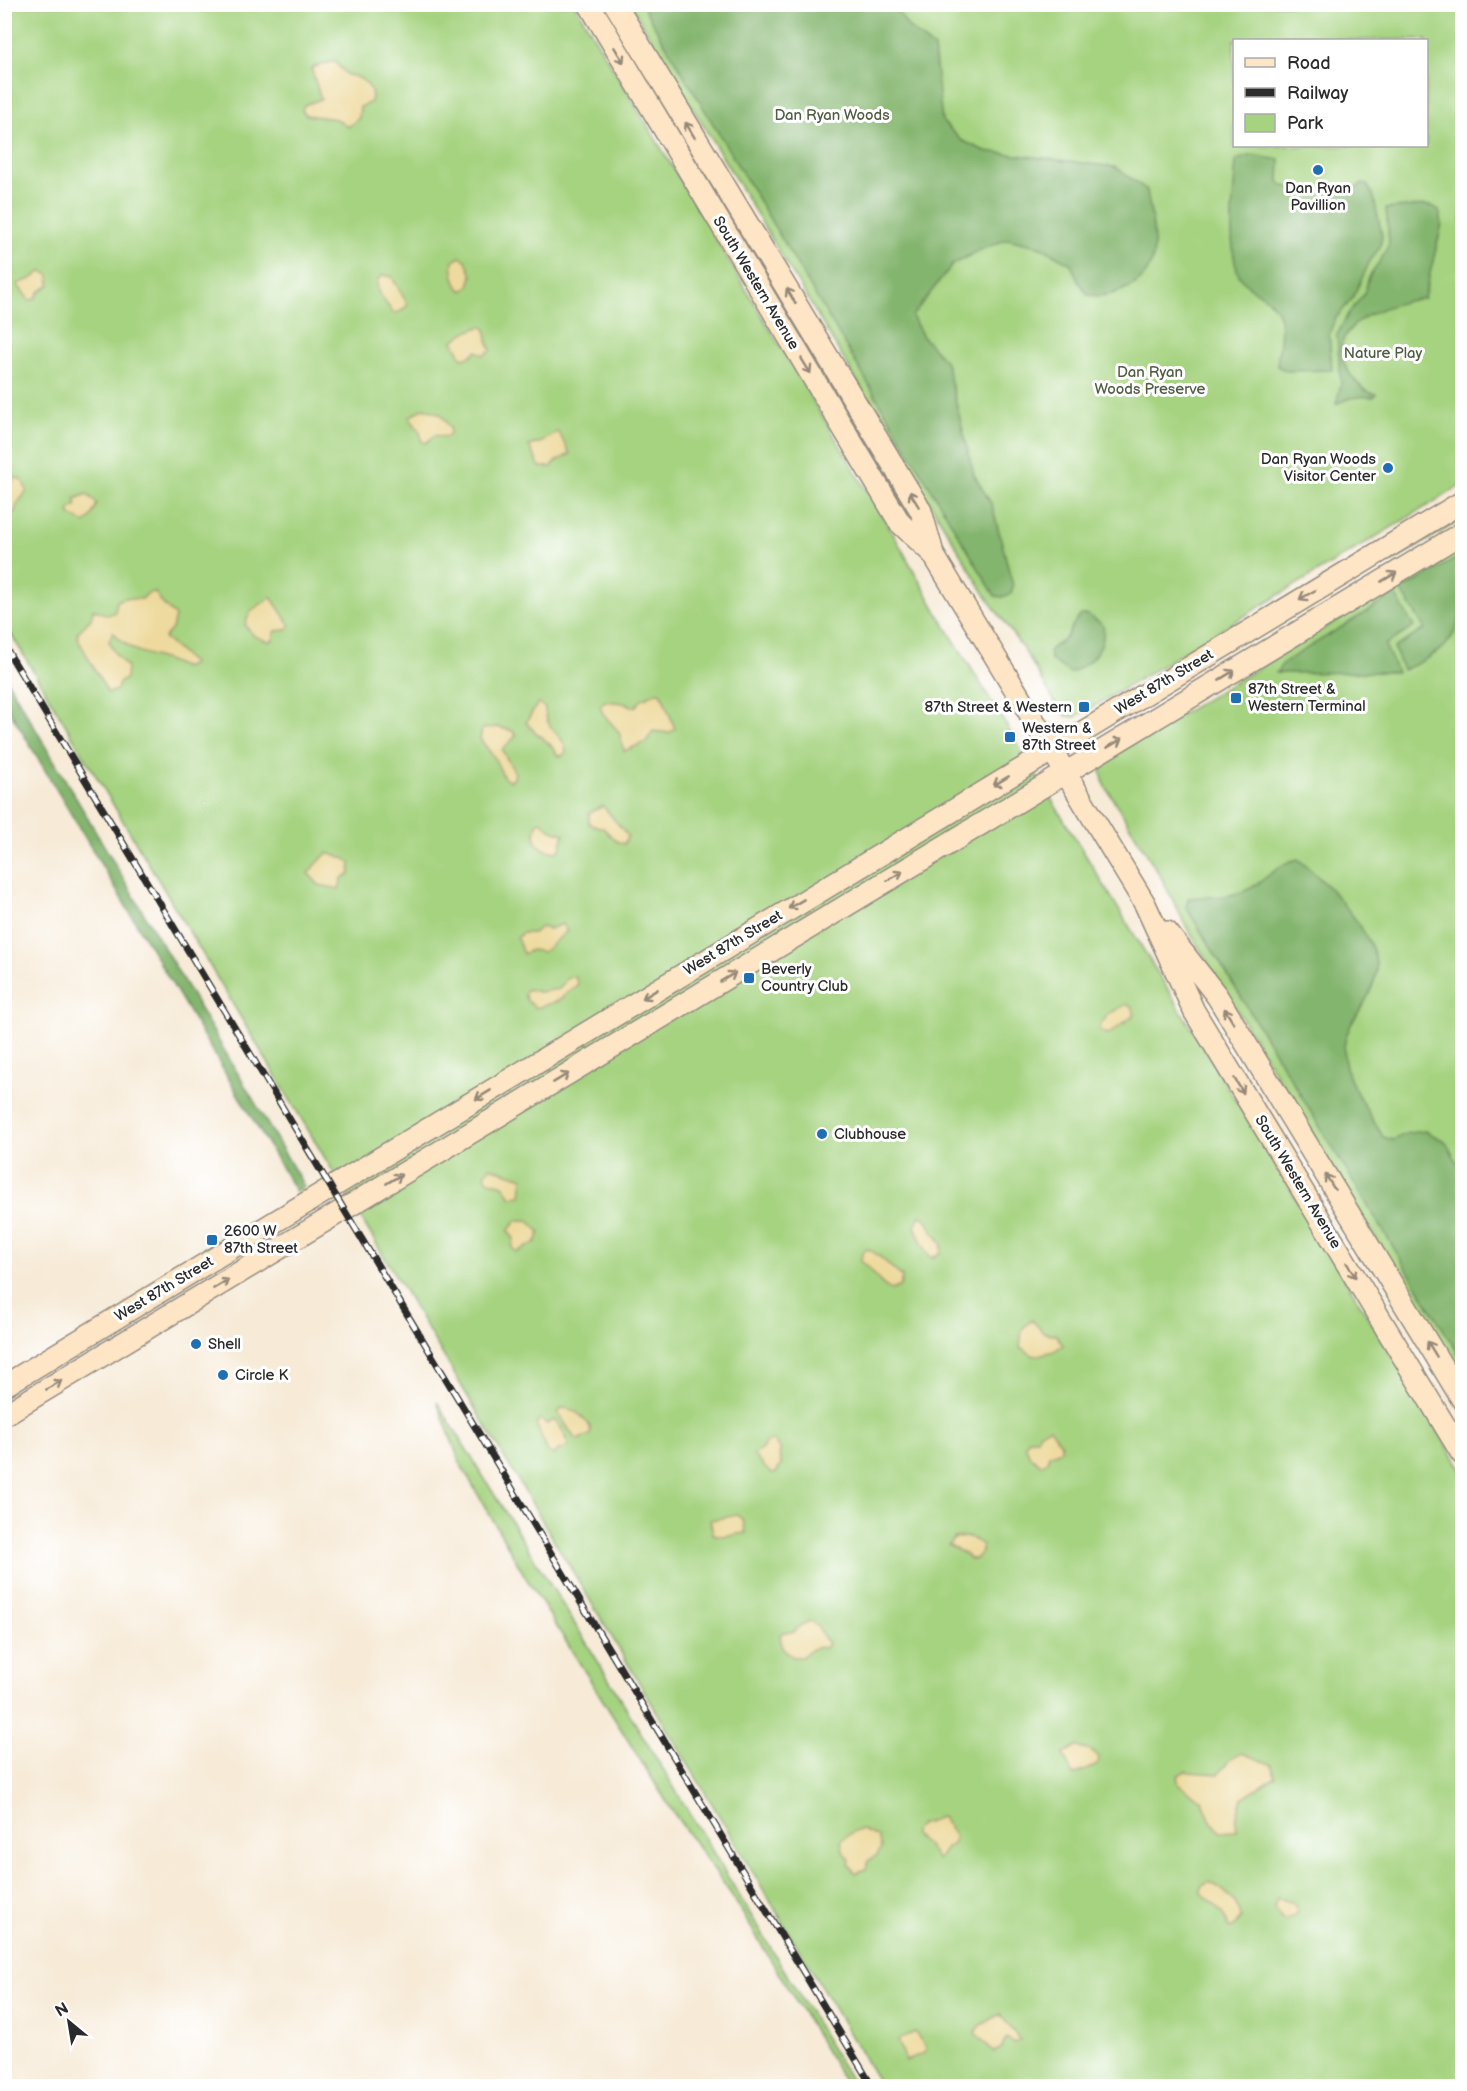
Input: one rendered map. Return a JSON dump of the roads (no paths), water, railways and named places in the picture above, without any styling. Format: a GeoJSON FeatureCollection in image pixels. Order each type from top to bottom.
{"type":"FeatureCollection","features":[{"type":"Feature","properties":{"kind":"main road","name":"South Western Avenue"},"geometry":{"type":"LineString","coordinates":[[589,4],[900,523],[933,554]]}},
{"type":"Feature","properties":{"kind":"main road","name":"South Western Avenue"},"geometry":{"type":"LineString","coordinates":[[615,4],[921,511],[933,554],[1144,904],[1194,1011],[1462,1454]]}},
{"type":"Feature","properties":{"kind":"main road","name":"West 87th Street"},"geometry":{"type":"LineString","coordinates":[[4,1386],[1462,502]]}},
{"type":"Feature","properties":{"kind":"main road","name":"West 87th Street"},"geometry":{"type":"LineString","coordinates":[[4,1415],[1462,533]]}},
{"type":"Feature","properties":{"kind":"main road","name":"South Western Avenue"},"geometry":{"type":"LineString","coordinates":[[1144,904],[1216,996],[1462,1399]]}},
{"type":"Feature","properties":{"kind":"main road"},"geometry":{"type":"LineString","coordinates":[[111,1321],[123,1343]]}},
{"type":"Feature","properties":{"kind":"railway"},"geometry":{"type":"LineString","coordinates":[[4,645],[872,2086]]}},
{"type":"Feature","properties":{"kind":"place","name":"Dan Ryan Pavillion"},"geometry":{"type":"Point","coordinates":[1318,170]}},
{"type":"Feature","properties":{"kind":"place","name":"Dan Ryan Woods Visitor Center"},"geometry":{"type":"Point","coordinates":[1388,468]}},
{"type":"Feature","properties":{"kind":"place","name":"87th Street & Western Terminal"},"geometry":{"type":"Point","coordinates":[1236,698]}},
{"type":"Feature","properties":{"kind":"place","name":"87th Street & Western"},"geometry":{"type":"Point","coordinates":[1084,707]}},
{"type":"Feature","properties":{"kind":"place","name":"Western & 87th Street"},"geometry":{"type":"Point","coordinates":[1010,737]}},
{"type":"Feature","properties":{"kind":"place","name":"Beverly Country Club"},"geometry":{"type":"Point","coordinates":[749,978]}},
{"type":"Feature","properties":{"kind":"place","name":"Clubhouse"},"geometry":{"type":"Point","coordinates":[822,1134]}},
{"type":"Feature","properties":{"kind":"place","name":"2600 W 87th Street"},"geometry":{"type":"Point","coordinates":[212,1240]}},
{"type":"Feature","properties":{"kind":"place","name":"Shell"},"geometry":{"type":"Point","coordinates":[196,1344]}},
{"type":"Feature","properties":{"kind":"place","name":"Circle K"},"geometry":{"type":"Point","coordinates":[223,1375]}},
{"type":"Feature","properties":{"kind":"park label","name":"Dan Ryan Woods"},"geometry":{"type":"Point","coordinates":[832,115]}},
{"type":"Feature","properties":{"kind":"park label","name":"Nature Play"},"geometry":{"type":"Point","coordinates":[1383,353]}},
{"type":"Feature","properties":{"kind":"park label","name":"Dan Ryan Woods Preserve"},"geometry":{"type":"Point","coordinates":[1150,380]}}]}
